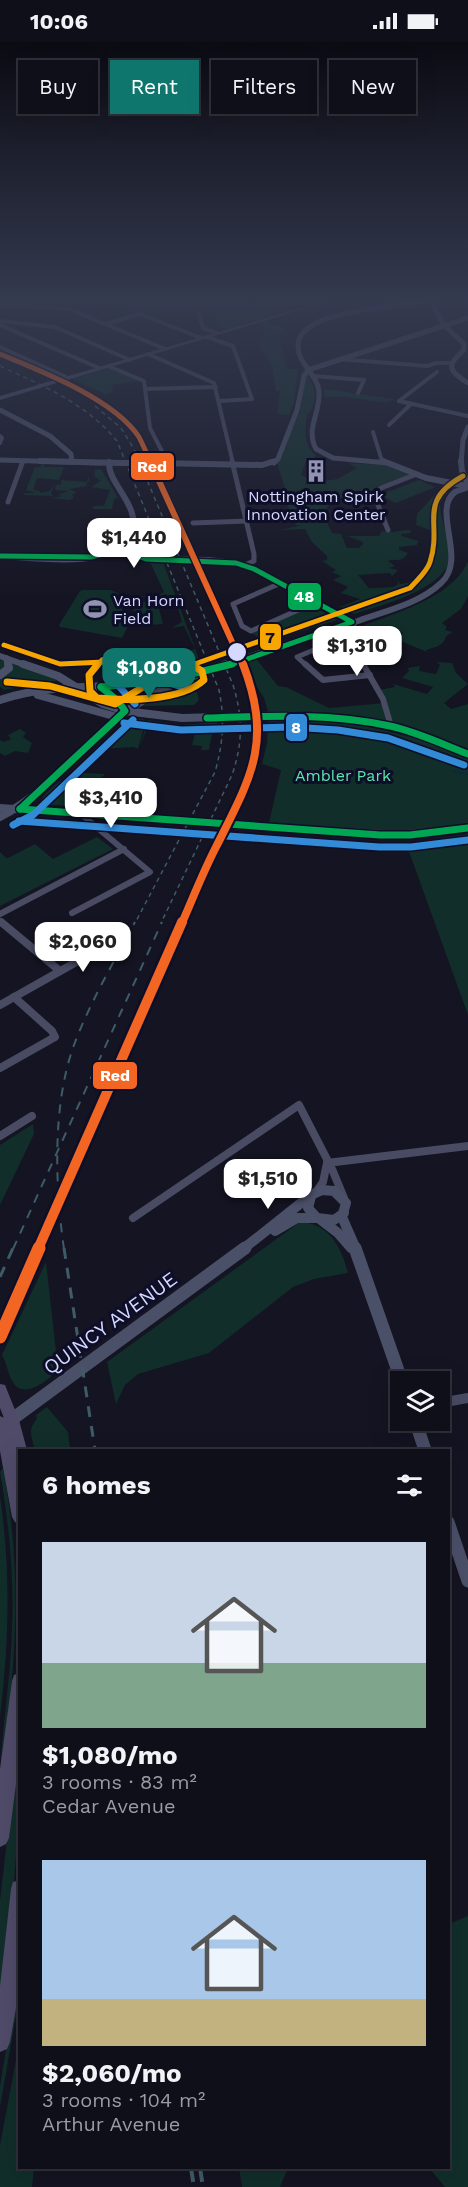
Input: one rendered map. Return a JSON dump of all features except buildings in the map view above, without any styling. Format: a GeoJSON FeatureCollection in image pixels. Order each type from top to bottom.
{"type":"FeatureCollection","features":[{"type":"Feature","properties":{"kind":"main road"},"geometry":{"type":"LineString","coordinates":[[0,1390],[3,1425],[18,1502]]}},
{"type":"Feature","properties":{"kind":"main road"},"geometry":{"type":"LineString","coordinates":[[3,1425],[18,1449]]}},
{"type":"Feature","properties":{"kind":"main road"},"geometry":{"type":"LineString","coordinates":[[0,1838],[18,1698]]}},
{"type":"Feature","properties":{"kind":"main road"},"geometry":{"type":"LineString","coordinates":[[0,2042],[9,1993],[18,1908]]}},
{"type":"Feature","properties":{"kind":"street"},"geometry":{"type":"LineString","coordinates":[[147,402],[150,428],[169,464]]}},
{"type":"Feature","properties":{"kind":"street"},"geometry":{"type":"LineString","coordinates":[[220,402],[255,559],[246,565]]}},
{"type":"Feature","properties":{"kind":"street"},"geometry":{"type":"LineString","coordinates":[[0,460],[234,465],[273,463],[279,459],[286,431],[297,411],[299,402]]}},
{"type":"Feature","properties":{"kind":"street"},"geometry":{"type":"LineString","coordinates":[[319,402],[311,437],[315,448],[324,454],[339,459],[382,461],[417,474],[468,486]]}},
{"type":"Feature","properties":{"kind":"street"},"geometry":{"type":"LineString","coordinates":[[403,402],[468,416]]}},
{"type":"Feature","properties":{"kind":"street"},"geometry":{"type":"LineString","coordinates":[[389,425],[411,404]]}},
{"type":"Feature","properties":{"kind":"street"},"geometry":{"type":"LineString","coordinates":[[0,410],[50,436],[71,454],[72,462]]}},
{"type":"Feature","properties":{"kind":"street"},"geometry":{"type":"LineString","coordinates":[[468,428],[461,450],[464,479],[468,486]]}},
{"type":"Feature","properties":{"kind":"street"},"geometry":{"type":"LineString","coordinates":[[373,432],[375,445],[382,456],[382,461]]}},
{"type":"Feature","properties":{"kind":"street"},"geometry":{"type":"LineString","coordinates":[[0,436],[2,438],[0,443]]}},
{"type":"Feature","properties":{"kind":"street"},"geometry":{"type":"LineString","coordinates":[[8,502],[23,461]]}},
{"type":"Feature","properties":{"kind":"street"},"geometry":{"type":"LineString","coordinates":[[0,556],[92,557],[119,550],[131,542],[134,529],[127,500],[109,471],[109,462]]}},
{"type":"Feature","properties":{"kind":"street"},"geometry":{"type":"LineString","coordinates":[[388,530],[374,495],[381,488],[417,474]]}},
{"type":"Feature","properties":{"kind":"street"},"geometry":{"type":"LineString","coordinates":[[0,818],[20,809],[124,711],[192,677],[428,593],[453,571],[458,552],[448,506],[454,493],[468,486]]}},
{"type":"Feature","properties":{"kind":"street"},"geometry":{"type":"LineString","coordinates":[[193,523],[247,521]]}},
{"type":"Feature","properties":{"kind":"street"},"geometry":{"type":"LineString","coordinates":[[119,550],[137,557],[208,560],[246,565],[349,620],[355,629],[352,645],[383,699],[391,726]]}},
{"type":"Feature","properties":{"kind":"street"},"geometry":{"type":"LineString","coordinates":[[281,583],[233,604],[242,626],[251,631],[316,602]]}},
{"type":"Feature","properties":{"kind":"street"},"geometry":{"type":"LineString","coordinates":[[353,640],[333,642],[297,657],[322,680],[370,675]]}},
{"type":"Feature","properties":{"kind":"street"},"geometry":{"type":"LineString","coordinates":[[0,675],[9,668],[3,657]]}},
{"type":"Feature","properties":{"kind":"street"},"geometry":{"type":"LineString","coordinates":[[3,657],[58,676],[103,704],[124,711],[182,718],[291,715],[365,722],[391,726],[468,754]]}},
{"type":"Feature","properties":{"kind":"street"},"geometry":{"type":"LineString","coordinates":[[2,696],[78,687],[148,686],[192,677]]}},
{"type":"Feature","properties":{"kind":"street"},"geometry":{"type":"LineString","coordinates":[[101,687],[118,701],[124,711]]}},
{"type":"Feature","properties":{"kind":"street"},"geometry":{"type":"LineString","coordinates":[[26,693],[67,700],[114,720]]}},
{"type":"Feature","properties":{"kind":"street"},"geometry":{"type":"LineString","coordinates":[[365,722],[387,716]]}},
{"type":"Feature","properties":{"kind":"street"},"geometry":{"type":"LineString","coordinates":[[0,808],[389,835],[468,828]]}},
{"type":"Feature","properties":{"kind":"street"},"geometry":{"type":"LineString","coordinates":[[72,913],[150,872],[81,814]]}},
{"type":"Feature","properties":{"kind":"street"},"geometry":{"type":"LineString","coordinates":[[99,827],[97,820],[108,816]]}},
{"type":"Feature","properties":{"kind":"street"},"geometry":{"type":"LineString","coordinates":[[0,914],[124,849]]}},
{"type":"Feature","properties":{"kind":"street"},"geometry":{"type":"LineString","coordinates":[[0,921],[60,971]]}},
{"type":"Feature","properties":{"kind":"street"},"geometry":{"type":"LineString","coordinates":[[0,1005],[94,952]]}},
{"type":"Feature","properties":{"kind":"street"},"geometry":{"type":"LineString","coordinates":[[0,1068],[55,1037],[52,1031],[14,997]]}},
{"type":"Feature","properties":{"kind":"street"},"geometry":{"type":"LineString","coordinates":[[133,1218],[299,1105],[332,1168],[346,1203],[344,1225],[398,1371]]}},
{"type":"Feature","properties":{"kind":"street"},"geometry":{"type":"LineString","coordinates":[[0,1136],[32,1116]]}},
{"type":"Feature","properties":{"kind":"street"},"geometry":{"type":"LineString","coordinates":[[327,1162],[468,1146]]}},
{"type":"Feature","properties":{"kind":"street"},"geometry":{"type":"LineString","coordinates":[[327,1162],[323,1182],[308,1201],[308,1208],[338,1233],[358,1258]]}},
{"type":"Feature","properties":{"kind":"street"},"geometry":{"type":"LineString","coordinates":[[314,1193],[334,1191],[344,1198]]}},
{"type":"Feature","properties":{"kind":"street","name":"QUINCY AVENUE"},"geometry":{"type":"LineString","coordinates":[[3,1425],[244,1250],[314,1193]]}},
{"type":"Feature","properties":{"kind":"street"},"geometry":{"type":"LineString","coordinates":[[319,1219],[334,1220],[344,1213]]}},
{"type":"Feature","properties":{"kind":"street","name":"QUINCY AVENUE"},"geometry":{"type":"LineString","coordinates":[[244,1250],[291,1220],[304,1216],[319,1219]]}},
{"type":"Feature","properties":{"kind":"street"},"geometry":{"type":"LineString","coordinates":[[450,1401],[468,1398]]}},
{"type":"Feature","properties":{"kind":"street"},"geometry":{"type":"LineString","coordinates":[[419,1431],[425,1449]]}},
{"type":"Feature","properties":{"kind":"street"},"geometry":{"type":"LineString","coordinates":[[450,1528],[468,1581]]}},
{"type":"Feature","properties":{"kind":"green space"},"geometry":{"type":"Polygon","coordinates":[[[279,402],[294,402],[289,415],[277,414],[279,402]]]}},
{"type":"Feature","properties":{"kind":"green space"},"geometry":{"type":"Polygon","coordinates":[[[302,402],[314,402],[307,415],[306,437],[309,447],[316,455],[313,459],[306,461],[301,475],[308,478],[311,483],[338,479],[357,468],[348,463],[386,465],[409,475],[376,487],[367,495],[333,499],[323,514],[332,533],[341,534],[347,548],[359,548],[363,542],[347,536],[379,536],[382,531],[410,530],[411,533],[401,534],[402,536],[418,541],[417,545],[399,547],[399,550],[408,553],[402,559],[388,561],[395,566],[389,568],[398,570],[392,576],[390,573],[358,575],[369,588],[393,587],[398,584],[397,580],[400,584],[408,582],[421,572],[429,555],[431,538],[430,530],[416,525],[417,514],[444,485],[451,487],[440,504],[450,555],[447,567],[438,577],[411,594],[354,614],[340,607],[360,599],[341,593],[348,587],[333,580],[341,576],[332,572],[336,570],[322,561],[327,560],[327,556],[312,542],[305,529],[280,530],[302,525],[296,525],[291,515],[284,515],[283,511],[289,508],[281,495],[287,494],[277,463],[283,455],[285,441],[300,412],[302,402]]]}},
{"type":"Feature","properties":{"kind":"green space"},"geometry":{"type":"Polygon","coordinates":[[[42,464],[44,467],[64,467],[59,480],[37,478],[33,490],[40,491],[40,493],[50,491],[55,483],[51,493],[53,496],[24,495],[25,493],[36,493],[26,490],[35,467],[41,467],[42,464]]]}},
{"type":"Feature","properties":{"kind":"green space"},"geometry":{"type":"Polygon","coordinates":[[[101,469],[118,498],[114,499],[112,509],[93,509],[93,506],[104,506],[110,490],[91,487],[101,481],[94,476],[95,470],[101,469]]]}},
{"type":"Feature","properties":{"kind":"green space"},"geometry":{"type":"Polygon","coordinates":[[[89,476],[87,486],[69,489],[76,492],[72,495],[74,498],[69,500],[51,498],[63,496],[58,495],[69,491],[55,490],[56,485],[61,485],[61,480],[87,482],[89,476]]]}},
{"type":"Feature","properties":{"kind":"green space"},"geometry":{"type":"Polygon","coordinates":[[[419,480],[435,487],[396,503],[380,495],[419,480]]]}},
{"type":"Feature","properties":{"kind":"green space"},"geometry":{"type":"Polygon","coordinates":[[[150,562],[163,562],[202,667],[196,666],[193,653],[181,653],[195,649],[184,626],[171,628],[182,622],[178,608],[166,594],[133,597],[164,592],[150,562]]]}},
{"type":"Feature","properties":{"kind":"green space"},"geometry":{"type":"Polygon","coordinates":[[[468,562],[468,596],[461,609],[442,623],[447,627],[445,630],[453,632],[446,636],[442,644],[426,650],[427,652],[398,640],[403,632],[381,629],[353,640],[355,629],[434,596],[459,575],[468,562]]]}},
{"type":"Feature","properties":{"kind":"green space","name":"Van Horn Field"},"geometry":{"type":"Polygon","coordinates":[[[110,590],[118,593],[127,628],[122,638],[60,627],[59,625],[80,591],[110,590]]]}},
{"type":"Feature","properties":{"kind":"green space"},"geometry":{"type":"Polygon","coordinates":[[[157,601],[163,624],[138,626],[132,603],[157,601]]]}},
{"type":"Feature","properties":{"kind":"green space"},"geometry":{"type":"Polygon","coordinates":[[[311,605],[337,620],[270,641],[265,641],[251,633],[311,605]]]}},
{"type":"Feature","properties":{"kind":"green space"},"geometry":{"type":"Polygon","coordinates":[[[254,656],[278,686],[286,687],[329,708],[384,703],[379,690],[395,687],[393,684],[427,694],[433,687],[402,678],[409,671],[408,668],[420,666],[419,671],[436,674],[440,665],[437,662],[452,663],[456,673],[468,684],[444,703],[451,709],[468,704],[468,754],[391,726],[268,712],[264,698],[241,661],[254,656]]]}},
{"type":"Feature","properties":{"kind":"green space"},"geometry":{"type":"Polygon","coordinates":[[[0,660],[61,680],[4,690],[0,687],[0,660]]]}},
{"type":"Feature","properties":{"kind":"green space"},"geometry":{"type":"Polygon","coordinates":[[[195,685],[199,700],[194,705],[142,706],[176,689],[195,685]]]}},
{"type":"Feature","properties":{"kind":"green space"},"geometry":{"type":"Polygon","coordinates":[[[129,717],[146,720],[138,749],[134,747],[101,749],[101,752],[91,754],[129,717]]]}},
{"type":"Feature","properties":{"kind":"green space","name":"Ambler Park"},"geometry":{"type":"Polygon","coordinates":[[[268,717],[346,722],[419,740],[468,758],[468,825],[386,832],[269,823],[281,770],[262,764],[267,743],[268,717]]]}},
{"type":"Feature","properties":{"kind":"green space"},"geometry":{"type":"Polygon","coordinates":[[[148,720],[181,725],[217,722],[218,728],[213,728],[209,750],[201,750],[202,746],[192,745],[196,729],[148,726],[139,748],[148,720]]]}},
{"type":"Feature","properties":{"kind":"green space"},"geometry":{"type":"Polygon","coordinates":[[[20,729],[26,733],[23,737],[32,743],[28,753],[15,751],[5,756],[0,753],[0,740],[4,742],[11,739],[8,735],[20,729]]]}},
{"type":"Feature","properties":{"kind":"green space"},"geometry":{"type":"Polygon","coordinates":[[[85,773],[105,774],[72,806],[39,804],[58,782],[85,773]]]}},
{"type":"Feature","properties":{"kind":"green space"},"geometry":{"type":"Polygon","coordinates":[[[468,834],[468,1015],[406,843],[468,834]]]}},
{"type":"Feature","properties":{"kind":"green space"},"geometry":{"type":"Polygon","coordinates":[[[97,837],[113,849],[0,906],[0,852],[6,858],[35,844],[53,859],[97,837]]]}},
{"type":"Feature","properties":{"kind":"green space"},"geometry":{"type":"Polygon","coordinates":[[[33,1124],[34,1134],[0,1205],[0,1145],[33,1124]]]}},
{"type":"Feature","properties":{"kind":"green space"},"geometry":{"type":"Polygon","coordinates":[[[300,1222],[319,1227],[333,1238],[348,1273],[314,1279],[293,1287],[209,1353],[138,1374],[125,1385],[116,1404],[107,1362],[300,1222]]]}},
{"type":"Feature","properties":{"kind":"green space"},"geometry":{"type":"Polygon","coordinates":[[[46,1262],[58,1369],[38,1386],[19,1388],[10,1377],[2,1355],[46,1262]]]}},
{"type":"Feature","properties":{"kind":"green space"},"geometry":{"type":"Polygon","coordinates":[[[47,1407],[68,1432],[70,1449],[35,1449],[31,1433],[32,1426],[37,1419],[36,1415],[47,1407]]]}},
{"type":"Feature","properties":{"kind":"green space"},"geometry":{"type":"Polygon","coordinates":[[[3,1468],[14,1551],[15,1629],[0,1790],[12,1607],[10,1549],[0,1472],[3,1468]]]}},
{"type":"Feature","properties":{"kind":"green space"},"geometry":{"type":"Polygon","coordinates":[[[0,1496],[4,1524],[8,1606],[0,1717],[0,1496]]]}},
{"type":"Feature","properties":{"kind":"green space"},"geometry":{"type":"Polygon","coordinates":[[[18,1742],[18,1828],[0,2007],[0,1901],[18,1742]]]}},
{"type":"Feature","properties":{"kind":"green space"},"geometry":{"type":"Polygon","coordinates":[[[468,1916],[468,2187],[445,2187],[430,2169],[450,2169],[450,1924],[468,1916]]]}},
{"type":"Feature","properties":{"kind":"green space"},"geometry":{"type":"Polygon","coordinates":[[[18,1975],[18,2005],[0,2107],[0,2086],[18,1975]]]}},
{"type":"Feature","properties":{"kind":"green space"},"geometry":{"type":"Polygon","coordinates":[[[18,2049],[18,2169],[34,2169],[32,2187],[0,2187],[0,2145],[18,2049]]]}},
{"type":"Feature","properties":{"kind":"green space"},"geometry":{"type":"Polygon","coordinates":[[[239,2169],[288,2169],[280,2187],[242,2187],[239,2169]]]}},
{"type":"Feature","properties":{"kind":"waterway"},"geometry":{"type":"LineString","coordinates":[[453,771],[468,774]]}},
{"type":"Feature","properties":{"kind":"railway"},"geometry":{"type":"LineString","coordinates":[[72,402],[92,416],[117,441],[219,690],[222,711],[220,751],[215,772],[135,923]]}},
{"type":"Feature","properties":{"kind":"railway"},"geometry":{"type":"LineString","coordinates":[[95,406],[121,428],[134,449],[233,685],[239,708],[240,741],[232,775],[161,923]]}},
{"type":"Feature","properties":{"kind":"railway"},"geometry":{"type":"LineString","coordinates":[[57,1152],[62,1093],[74,1045],[87,1013],[135,922]]}},
{"type":"Feature","properties":{"kind":"railway"},"geometry":{"type":"LineString","coordinates":[[57,1152],[162,922]]}},
{"type":"Feature","properties":{"kind":"railway"},"geometry":{"type":"LineString","coordinates":[[13,1249],[57,1152]]}},
{"type":"Feature","properties":{"kind":"railway"},"geometry":{"type":"LineString","coordinates":[[57,1152],[64,1249]]}},
{"type":"Feature","properties":{"kind":"railway"},"geometry":{"type":"LineString","coordinates":[[0,1277],[13,1248]]}},
{"type":"Feature","properties":{"kind":"railway"},"geometry":{"type":"LineString","coordinates":[[64,1248],[95,1449]]}},
{"type":"Feature","properties":{"kind":"railway"},"geometry":{"type":"LineString","coordinates":[[191,2169],[194,2187]]}},
{"type":"Feature","properties":{"kind":"railway"},"geometry":{"type":"LineString","coordinates":[[200,2169],[203,2187]]}},
{"type":"Feature","properties":{"kind":"transit line","name":"Red"},"geometry":{"type":"LineString","coordinates":[[0,1337],[212,854],[247,784],[258,740],[256,707],[247,676],[201,569],[138,436],[124,421],[99,402]]}},
{"type":"Feature","properties":{"kind":"transit line","name":"7"},"geometry":{"type":"LineString","coordinates":[[7,682],[50,686],[115,704],[143,687],[188,666],[410,588],[424,573],[430,562],[433,549],[435,503],[440,493],[449,484],[463,476]]}},
{"type":"Feature","properties":{"kind":"transit line","name":"48"},"geometry":{"type":"LineString","coordinates":[[0,556],[91,557],[119,550],[146,559],[236,563],[254,569],[352,622],[229,665],[167,680],[101,687]]}},
{"type":"Feature","properties":{"kind":"transit line","name":"7"},"geometry":{"type":"LineString","coordinates":[[4,645],[60,664],[104,662]]}},
{"type":"Feature","properties":{"kind":"transit line","name":"7"},"geometry":{"type":"LineString","coordinates":[[113,657],[102,660],[89,675],[90,691],[97,698],[137,699],[171,695],[186,691],[204,680],[202,671],[182,661],[115,657]]}},
{"type":"Feature","properties":{"kind":"transit line","name":"8"},"geometry":{"type":"LineString","coordinates":[[135,704],[115,682],[169,683],[189,689]]}},
{"type":"Feature","properties":{"kind":"transit line","name":"48"},"geometry":{"type":"LineString","coordinates":[[20,809],[125,711],[118,701],[101,687]]}},
{"type":"Feature","properties":{"kind":"transit line","name":"48"},"geometry":{"type":"LineString","coordinates":[[207,718],[299,716],[367,722],[390,726],[429,738],[468,754]]}},
{"type":"Feature","properties":{"kind":"transit line","name":"8"},"geometry":{"type":"LineString","coordinates":[[13,825],[33,815],[133,720]]}},
{"type":"Feature","properties":{"kind":"transit line","name":"8"},"geometry":{"type":"LineString","coordinates":[[124,723],[181,730],[291,727],[338,730],[388,738],[464,765]]}},
{"type":"Feature","properties":{"kind":"transit line","name":"48"},"geometry":{"type":"LineString","coordinates":[[20,809],[380,835],[410,835],[468,828]]}},
{"type":"Feature","properties":{"kind":"transit line","name":"8"},"geometry":{"type":"LineString","coordinates":[[19,821],[379,847],[411,847],[468,840]]}},
{"type":"Feature","properties":{"kind":"place","name":"Nottingham Spirk Innovation Center"},"geometry":{"type":"Point","coordinates":[316,471]}},
{"type":"Feature","properties":{"kind":"place","name":"Van Horn Field"},"geometry":{"type":"Point","coordinates":[95,609]}}]}
